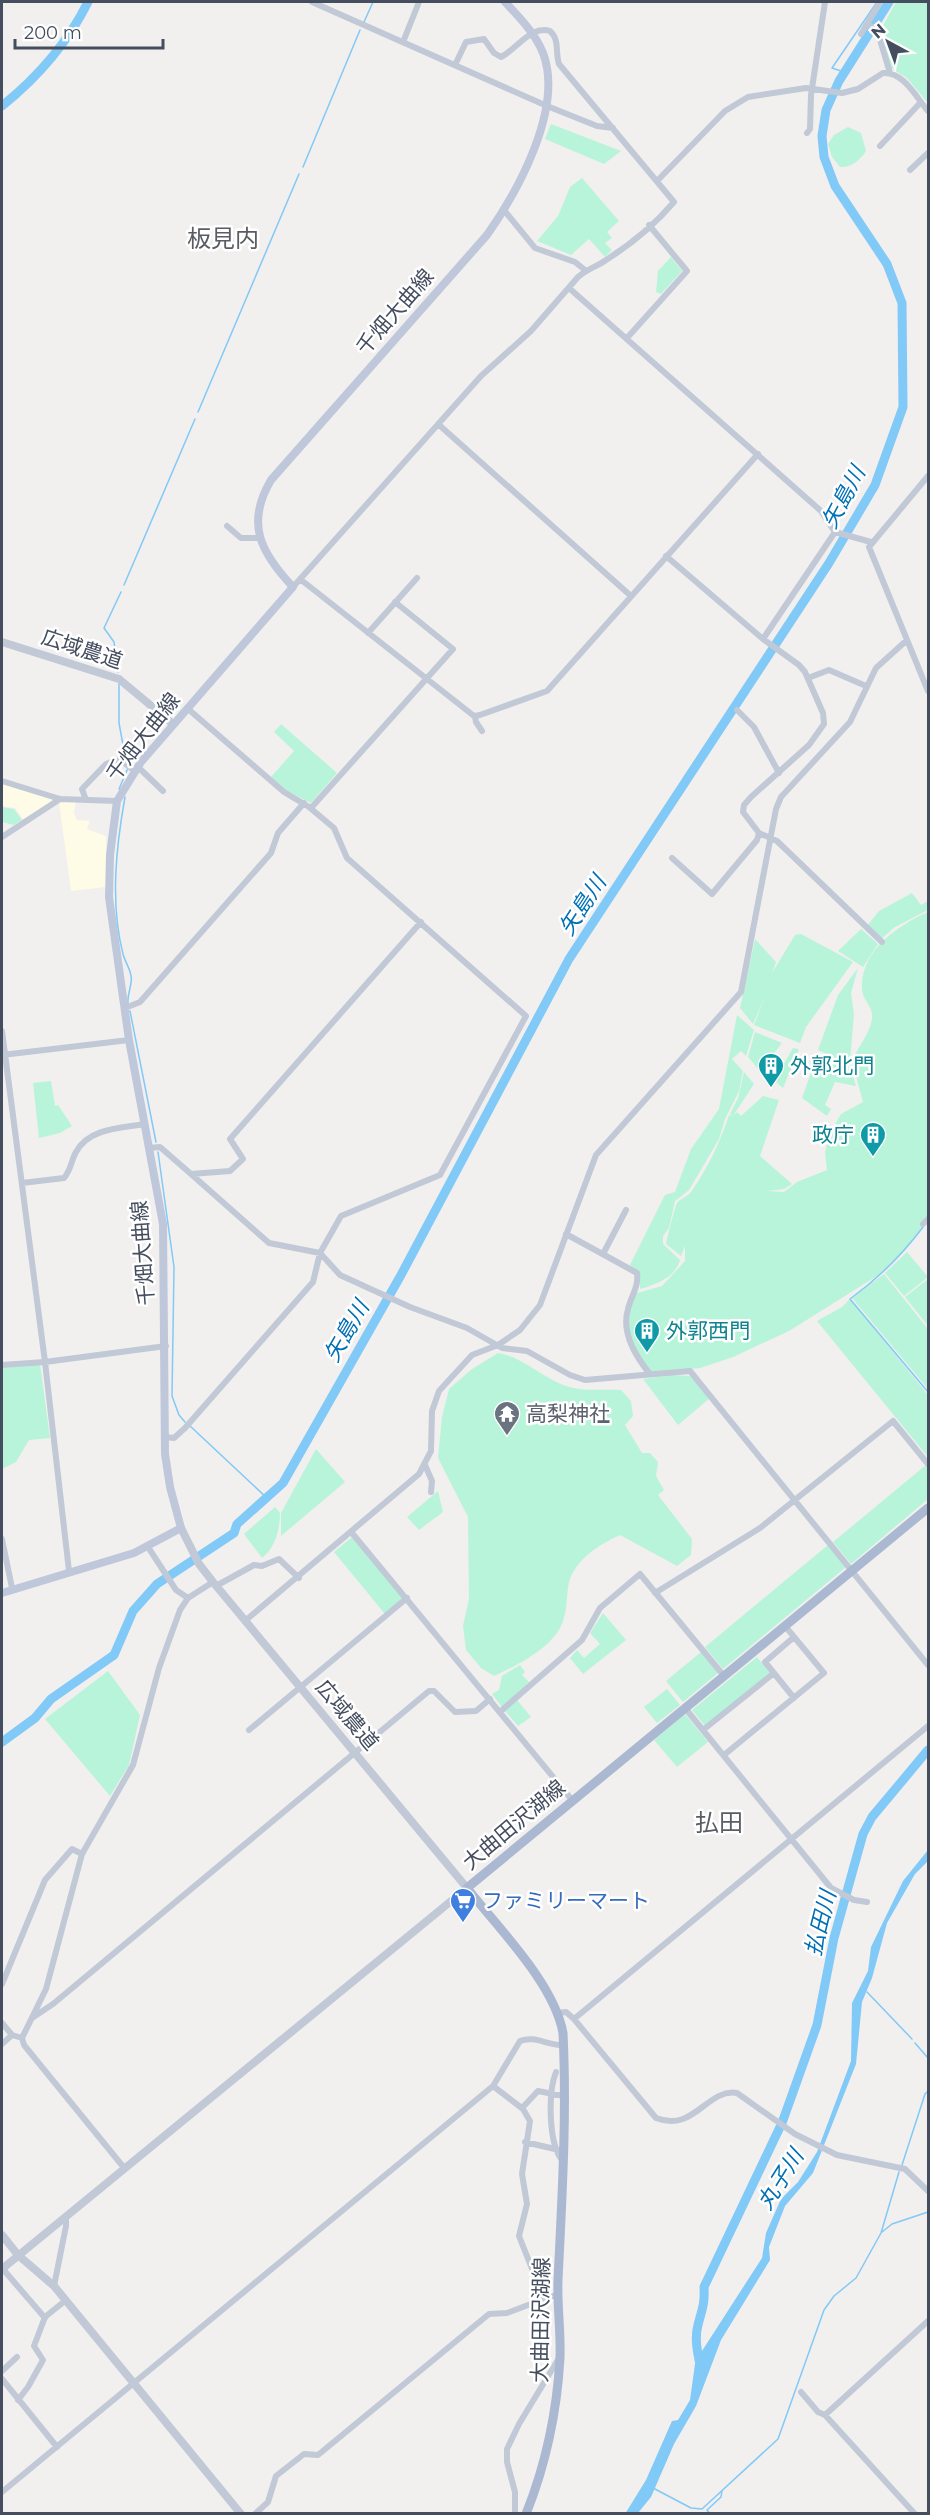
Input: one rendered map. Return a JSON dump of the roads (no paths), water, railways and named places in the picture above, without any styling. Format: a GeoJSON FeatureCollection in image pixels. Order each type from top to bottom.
{"type":"FeatureCollection","features":[{"type":"Feature","properties":{"kind":"main road","name":"千畑大曲線"},"geometry":{"type":"LineString","coordinates":[[181,1528],[166,1468],[163,1224],[129,1040],[109,897],[110,855],[117,801],[134,768],[293,587],[268,560],[260,538],[261,503],[272,480],[487,235],[537,143],[547,106],[546,62],[532,32],[505,2]]}},
{"type":"Feature","properties":{"kind":"main road","name":"大曲田沢湖線"},"geometry":{"type":"LineString","coordinates":[[526,2514],[540,2479],[557,2401],[560,2356],[559,2294],[563,2162],[559,2150],[564,2096],[564,2045],[558,2013],[547,1988],[466,1888],[928,1508]]}},
{"type":"Feature","properties":{"kind":"main road"},"geometry":{"type":"LineString","coordinates":[[2,1593],[148,1547],[181,1528]]}},
{"type":"Feature","properties":{"kind":"street"},"geometry":{"type":"LineString","coordinates":[[312,2],[547,106],[597,126],[613,128]]}},
{"type":"Feature","properties":{"kind":"street"},"geometry":{"type":"LineString","coordinates":[[403,42],[419,2]]}},
{"type":"Feature","properties":{"kind":"street"},"geometry":{"type":"LineString","coordinates":[[807,133],[810,129],[812,88],[825,2]]}},
{"type":"Feature","properties":{"kind":"street"},"geometry":{"type":"LineString","coordinates":[[861,34],[880,2]]}},
{"type":"Feature","properties":{"kind":"street"},"geometry":{"type":"LineString","coordinates":[[867,24],[876,29],[890,73]]}},
{"type":"Feature","properties":{"kind":"street"},"geometry":{"type":"LineString","coordinates":[[293,587],[481,375],[531,331],[585,270],[605,261],[674,202],[559,64],[554,34],[544,29],[532,32],[501,57],[484,39],[466,42],[455,65]]}},
{"type":"Feature","properties":{"kind":"street"},"geometry":{"type":"LineString","coordinates":[[657,181],[672,162],[733,105],[753,95],[778,94],[812,88],[836,94],[853,91],[883,73],[890,73],[901,79],[928,111]]}},
{"type":"Feature","properties":{"kind":"street"},"geometry":{"type":"LineString","coordinates":[[880,146],[921,102]]}},
{"type":"Feature","properties":{"kind":"street"},"geometry":{"type":"LineString","coordinates":[[910,170],[928,153]]}},
{"type":"Feature","properties":{"kind":"street"},"geometry":{"type":"LineString","coordinates":[[503,209],[535,248],[575,262],[585,270]]}},
{"type":"Feature","properties":{"kind":"street"},"geometry":{"type":"LineString","coordinates":[[627,338],[687,271],[649,225]]}},
{"type":"Feature","properties":{"kind":"street"},"geometry":{"type":"LineString","coordinates":[[569,288],[821,511],[837,532],[871,542]]}},
{"type":"Feature","properties":{"kind":"street"},"geometry":{"type":"LineString","coordinates":[[438,424],[631,596]]}},
{"type":"Feature","properties":{"kind":"street"},"geometry":{"type":"LineString","coordinates":[[475,716],[547,692],[758,454]]}},
{"type":"Feature","properties":{"kind":"street"},"geometry":{"type":"LineString","coordinates":[[928,476],[869,547],[928,692]]}},
{"type":"Feature","properties":{"kind":"street"},"geometry":{"type":"LineString","coordinates":[[227,526],[242,538],[260,538]]}},
{"type":"Feature","properties":{"kind":"street"},"geometry":{"type":"LineString","coordinates":[[763,639],[837,532]]}},
{"type":"Feature","properties":{"kind":"street"},"geometry":{"type":"LineString","coordinates":[[666,556],[763,639],[799,665],[808,678],[824,713],[824,724],[799,757],[744,805],[746,817],[759,833],[772,838],[882,942]]}},
{"type":"Feature","properties":{"kind":"street"},"geometry":{"type":"LineString","coordinates":[[368,633],[417,578]]}},
{"type":"Feature","properties":{"kind":"street"},"geometry":{"type":"LineString","coordinates":[[300,579],[475,716],[482,731]]}},
{"type":"Feature","properties":{"kind":"street"},"geometry":{"type":"LineString","coordinates":[[311,808],[453,649],[395,602]]}},
{"type":"Feature","properties":{"kind":"street"},"geometry":{"type":"LineString","coordinates":[[246,1620],[299,1578],[419,1474],[431,1451],[432,1411],[439,1392],[472,1355],[498,1345],[520,1330],[540,1305],[596,1155],[741,992],[776,809],[781,797],[850,722],[858,711],[866,686],[876,668],[908,640]]}},
{"type":"Feature","properties":{"kind":"street","name":"広域農道"},"geometry":{"type":"LineString","coordinates":[[2,642],[119,679],[173,724]]}},
{"type":"Feature","properties":{"kind":"street"},"geometry":{"type":"LineString","coordinates":[[808,678],[830,670],[866,686]]}},
{"type":"Feature","properties":{"kind":"street"},"geometry":{"type":"LineString","coordinates":[[165,1437],[174,1438],[185,1428],[313,1282],[320,1253],[344,1213],[441,1176],[526,1016],[347,858],[334,828],[311,808],[284,792],[188,708]]}},
{"type":"Feature","properties":{"kind":"street"},"geometry":{"type":"LineString","coordinates":[[737,710],[753,727],[779,773]]}},
{"type":"Feature","properties":{"kind":"street"},"geometry":{"type":"LineString","coordinates":[[86,800],[81,789],[106,764],[114,760],[134,768],[163,791]]}},
{"type":"Feature","properties":{"kind":"street"},"geometry":{"type":"LineString","coordinates":[[2,781],[60,799],[117,801]]}},
{"type":"Feature","properties":{"kind":"street"},"geometry":{"type":"LineString","coordinates":[[2,837],[60,799]]}},
{"type":"Feature","properties":{"kind":"street"},"geometry":{"type":"LineString","coordinates":[[125,1008],[140,1002],[271,853],[278,832],[304,803]]}},
{"type":"Feature","properties":{"kind":"street"},"geometry":{"type":"LineString","coordinates":[[672,858],[712,894],[757,840],[759,833]]}},
{"type":"Feature","properties":{"kind":"street"},"geometry":{"type":"LineString","coordinates":[[191,1174],[230,1171],[243,1159],[230,1139],[422,922]]}},
{"type":"Feature","properties":{"kind":"street"},"geometry":{"type":"LineString","coordinates":[[2,1031],[3,1055],[45,1362],[69,1571]]}},
{"type":"Feature","properties":{"kind":"street"},"geometry":{"type":"LineString","coordinates":[[3,1055],[129,1040]]}},
{"type":"Feature","properties":{"kind":"street"},"geometry":{"type":"LineString","coordinates":[[22,1183],[64,1178],[78,1149],[99,1132],[145,1124]]}},
{"type":"Feature","properties":{"kind":"street"},"geometry":{"type":"LineString","coordinates":[[149,1148],[160,1147],[269,1243],[320,1253],[336,1273],[410,1307],[467,1328],[498,1345],[527,1351],[570,1375],[585,1380],[690,1371],[928,1665]]}},
{"type":"Feature","properties":{"kind":"street"},"geometry":{"type":"LineString","coordinates":[[603,1254],[626,1210]]}},
{"type":"Feature","properties":{"kind":"street"},"geometry":{"type":"LineString","coordinates":[[566,1234],[637,1273],[636,1287],[627,1311],[626,1331],[642,1365],[650,1374]]}},
{"type":"Feature","properties":{"kind":"street"},"geometry":{"type":"LineString","coordinates":[[2,1365],[45,1362],[166,1346]]}},
{"type":"Feature","properties":{"kind":"street"},"geometry":{"type":"LineString","coordinates":[[655,1593],[760,1528],[893,1421],[928,1464]]}},
{"type":"Feature","properties":{"kind":"street"},"geometry":{"type":"LineString","coordinates":[[425,1465],[432,1481],[431,1492]]}},
{"type":"Feature","properties":{"kind":"street","name":"広域農道"},"geometry":{"type":"LineString","coordinates":[[181,1528],[191,1551],[214,1584],[466,1888]]}},
{"type":"Feature","properties":{"kind":"street"},"geometry":{"type":"LineString","coordinates":[[352,1533],[501,1711],[572,1800]]}},
{"type":"Feature","properties":{"kind":"street"},"geometry":{"type":"LineString","coordinates":[[2,1539],[12,1588]]}},
{"type":"Feature","properties":{"kind":"street"},"geometry":{"type":"LineString","coordinates":[[148,1547],[176,1590],[188,1598]]}},
{"type":"Feature","properties":{"kind":"street"},"geometry":{"type":"LineString","coordinates":[[126,2169],[24,2044],[22,2038],[46,1989],[74,1875],[82,1854],[133,1765],[159,1668],[180,1610],[188,1598],[254,1565],[262,1566],[279,1559],[299,1578]]}},
{"type":"Feature","properties":{"kind":"street"},"geometry":{"type":"LineString","coordinates":[[501,1711],[582,1640],[600,1608],[640,1574],[724,1676]]}},
{"type":"Feature","properties":{"kind":"street"},"geometry":{"type":"LineString","coordinates":[[249,1730],[407,1598]]}},
{"type":"Feature","properties":{"kind":"street"},"geometry":{"type":"LineString","coordinates":[[724,1755],[824,1673],[785,1626]]}},
{"type":"Feature","properties":{"kind":"street"},"geometry":{"type":"LineString","coordinates":[[794,1637],[765,1662],[794,1698]]}},
{"type":"Feature","properties":{"kind":"street"},"geometry":{"type":"LineString","coordinates":[[703,1730],[774,1673]]}},
{"type":"Feature","properties":{"kind":"street"},"geometry":{"type":"LineString","coordinates":[[31,2018],[52,2004],[429,1691],[434,1691],[455,1712],[476,1711],[490,1699]]}},
{"type":"Feature","properties":{"kind":"street"},"geometry":{"type":"LineString","coordinates":[[685,1708],[838,1894],[867,1902]]}},
{"type":"Feature","properties":{"kind":"street"},"geometry":{"type":"LineString","coordinates":[[574,2019],[928,1726]]}},
{"type":"Feature","properties":{"kind":"street"},"geometry":{"type":"LineString","coordinates":[[2,1984],[45,1880],[72,1849],[82,1854]]}},
{"type":"Feature","properties":{"kind":"street"},"geometry":{"type":"LineString","coordinates":[[45,2318],[2,2269],[466,1888]]}},
{"type":"Feature","properties":{"kind":"street"},"geometry":{"type":"LineString","coordinates":[[558,2013],[566,2012],[574,2019],[656,2118],[665,2121],[680,2121],[731,2092],[737,2093],[795,2134],[837,2155],[905,2169],[928,2191]]}},
{"type":"Feature","properties":{"kind":"street"},"geometry":{"type":"LineString","coordinates":[[2,2023],[12,2035],[22,2038]]}},
{"type":"Feature","properties":{"kind":"street"},"geometry":{"type":"LineString","coordinates":[[2,2044],[12,2035]]}},
{"type":"Feature","properties":{"kind":"street"},"geometry":{"type":"LineString","coordinates":[[2,2492],[493,2086],[520,2041],[531,2038],[554,2046],[564,2045]]}},
{"type":"Feature","properties":{"kind":"street"},"geometry":{"type":"LineString","coordinates":[[525,2142],[559,2150],[549,2093],[556,2072]]}},
{"type":"Feature","properties":{"kind":"street"},"geometry":{"type":"LineString","coordinates":[[553,2080],[564,2083]]}},
{"type":"Feature","properties":{"kind":"street"},"geometry":{"type":"LineString","coordinates":[[493,2086],[522,2109],[530,2121],[525,2142],[522,2175],[527,2204],[519,2236],[544,2299]]}},
{"type":"Feature","properties":{"kind":"street"},"geometry":{"type":"LineString","coordinates":[[522,2109],[538,2091],[564,2096]]}},
{"type":"Feature","properties":{"kind":"street"},"geometry":{"type":"LineString","coordinates":[[551,2112],[563,2112]]}},
{"type":"Feature","properties":{"kind":"street"},"geometry":{"type":"LineString","coordinates":[[54,2286],[66,2218]]}},
{"type":"Feature","properties":{"kind":"street"},"geometry":{"type":"LineString","coordinates":[[2,2235],[18,2255],[54,2286],[66,2300],[241,2514]]}},
{"type":"Feature","properties":{"kind":"street"},"geometry":{"type":"LineString","coordinates":[[255,2514],[268,2502],[276,2476],[304,2454],[318,2455],[489,2314],[507,2313],[559,2294]]}},
{"type":"Feature","properties":{"kind":"street"},"geometry":{"type":"LineString","coordinates":[[18,2400],[41,2367],[43,2360],[34,2346],[45,2318],[66,2300]]}},
{"type":"Feature","properties":{"kind":"street"},"geometry":{"type":"LineString","coordinates":[[825,2415],[928,2321]]}},
{"type":"Feature","properties":{"kind":"street"},"geometry":{"type":"LineString","coordinates":[[515,2514],[515,2492],[507,2462],[507,2449],[519,2424],[560,2356]]}},
{"type":"Feature","properties":{"kind":"street"},"geometry":{"type":"LineString","coordinates":[[2,2371],[17,2357]]}},
{"type":"Feature","properties":{"kind":"street"},"geometry":{"type":"LineString","coordinates":[[2,2379],[57,2447]]}},
{"type":"Feature","properties":{"kind":"street"},"geometry":{"type":"LineString","coordinates":[[801,2392],[818,2412],[825,2415],[915,2514]]}},
{"type":"Feature","properties":{"kind":"water"},"geometry":{"type":"Polygon","coordinates":[[[928,1850],[928,1861],[915,1874],[887,1923],[872,1978],[862,2002],[856,2064],[813,2173],[785,2206],[769,2247],[770,2260],[721,2340],[696,2406],[674,2444],[651,2497],[638,2513],[625,2514],[646,2480],[672,2421],[678,2420],[690,2400],[695,2364],[762,2258],[766,2233],[781,2199],[798,2182],[817,2152],[851,2061],[852,2003],[868,1971],[871,1947],[903,1881],[928,1850]]]}},
{"type":"Feature","properties":{"kind":"waterway"},"geometry":{"type":"LineString","coordinates":[[2,106],[51,59],[71,32],[88,2]]}},
{"type":"Feature","properties":{"kind":"waterway"},"geometry":{"type":"LineString","coordinates":[[364,22],[373,2]]}},
{"type":"Feature","properties":{"kind":"waterway"},"geometry":{"type":"LineString","coordinates":[[844,72],[832,68],[877,2]]}},
{"type":"Feature","properties":{"kind":"waterway","name":"矢島川"},"geometry":{"type":"LineString","coordinates":[[2,1742],[35,1718],[51,1699],[114,1655],[133,1611],[157,1584],[234,1533],[237,1524],[283,1483],[401,1275],[569,959],[829,563],[875,485],[903,407],[902,303],[887,264],[835,186],[824,157],[822,136],[826,110],[839,81],[889,2]]}},
{"type":"Feature","properties":{"kind":"waterway"},"geometry":{"type":"LineString","coordinates":[[303,167],[360,30]]}},
{"type":"Feature","properties":{"kind":"waterway"},"geometry":{"type":"LineString","coordinates":[[198,412],[299,174]]}},
{"type":"Feature","properties":{"kind":"waterway"},"geometry":{"type":"LineString","coordinates":[[124,585],[195,419]]}},
{"type":"Feature","properties":{"kind":"waterway"},"geometry":{"type":"LineString","coordinates":[[118,672],[114,642],[104,628],[121,592]]}},
{"type":"Feature","properties":{"kind":"waterway"},"geometry":{"type":"LineString","coordinates":[[119,684],[119,723],[126,761]]}},
{"type":"Feature","properties":{"kind":"waterway"},"geometry":{"type":"LineString","coordinates":[[119,789],[128,768]]}},
{"type":"Feature","properties":{"kind":"waterway"},"geometry":{"type":"LineString","coordinates":[[125,797],[117,855],[116,896],[119,935],[123,954],[130,970],[128,1003]]}},
{"type":"Feature","properties":{"kind":"waterway"},"geometry":{"type":"LineString","coordinates":[[130,1011],[156,1142]]}},
{"type":"Feature","properties":{"kind":"waterway"},"geometry":{"type":"LineString","coordinates":[[158,1152],[174,1267],[172,1396],[179,1415],[185,1422]]}},
{"type":"Feature","properties":{"kind":"waterway"},"geometry":{"type":"LineString","coordinates":[[923,1227],[890,1266],[850,1299],[928,1392]]}},
{"type":"Feature","properties":{"kind":"waterway"},"geometry":{"type":"LineString","coordinates":[[189,1425],[268,1499]]}},
{"type":"Feature","properties":{"kind":"waterway","name":"払田川"},"geometry":{"type":"LineString","coordinates":[[782,2123],[817,2025],[834,1938],[863,1834],[872,1817],[928,1750]]}},
{"type":"Feature","properties":{"kind":"waterway"},"geometry":{"type":"LineString","coordinates":[[867,1992],[912,2039]]}},
{"type":"Feature","properties":{"kind":"waterway"},"geometry":{"type":"LineString","coordinates":[[915,2043],[928,2058]]}},
{"type":"Feature","properties":{"kind":"waterway"},"geometry":{"type":"LineString","coordinates":[[902,2165],[925,2094],[928,2091]]}},
{"type":"Feature","properties":{"kind":"waterway","name":"払田川"},"geometry":{"type":"LineString","coordinates":[[701,2369],[696,2336],[704,2302],[704,2287],[780,2127]]}},
{"type":"Feature","properties":{"kind":"waterway"},"geometry":{"type":"LineString","coordinates":[[653,2488],[691,2508],[702,2509],[778,2439],[824,2310],[834,2296],[856,2278],[881,2233],[899,2172]]}},
{"type":"Feature","properties":{"kind":"waterway"},"geometry":{"type":"LineString","coordinates":[[882,2232],[892,2224],[928,2212]]}},
{"type":"Feature","properties":{"kind":"waterway"},"geometry":{"type":"LineString","coordinates":[[710,2514],[707,2510],[721,2497],[722,2491]]}},
{"type":"Feature","properties":{"kind":"place","name":"外郭北門"},"geometry":{"type":"Point","coordinates":[771,1089]}},
{"type":"Feature","properties":{"kind":"place","name":"政庁"},"geometry":{"type":"Point","coordinates":[873,1158]}},
{"type":"Feature","properties":{"kind":"place","name":"外郭西門"},"geometry":{"type":"Point","coordinates":[647,1354]}},
{"type":"Feature","properties":{"kind":"place","name":"高梨神社"},"geometry":{"type":"Point","coordinates":[507,1437]}},
{"type":"Feature","properties":{"kind":"place","name":"ファミリーマート"},"geometry":{"type":"Point","coordinates":[463,1924]}},
{"type":"Feature","properties":{"kind":"district","name":"板見内"},"geometry":{"type":"Point","coordinates":[223,239]}},
{"type":"Feature","properties":{"kind":"district","name":"払田"},"geometry":{"type":"Point","coordinates":[719,1823]}},
{"type":"Feature","properties":{"kind":"water label","name":"丸子川"},"geometry":{"type":"Point","coordinates":[780,2179]}}]}
